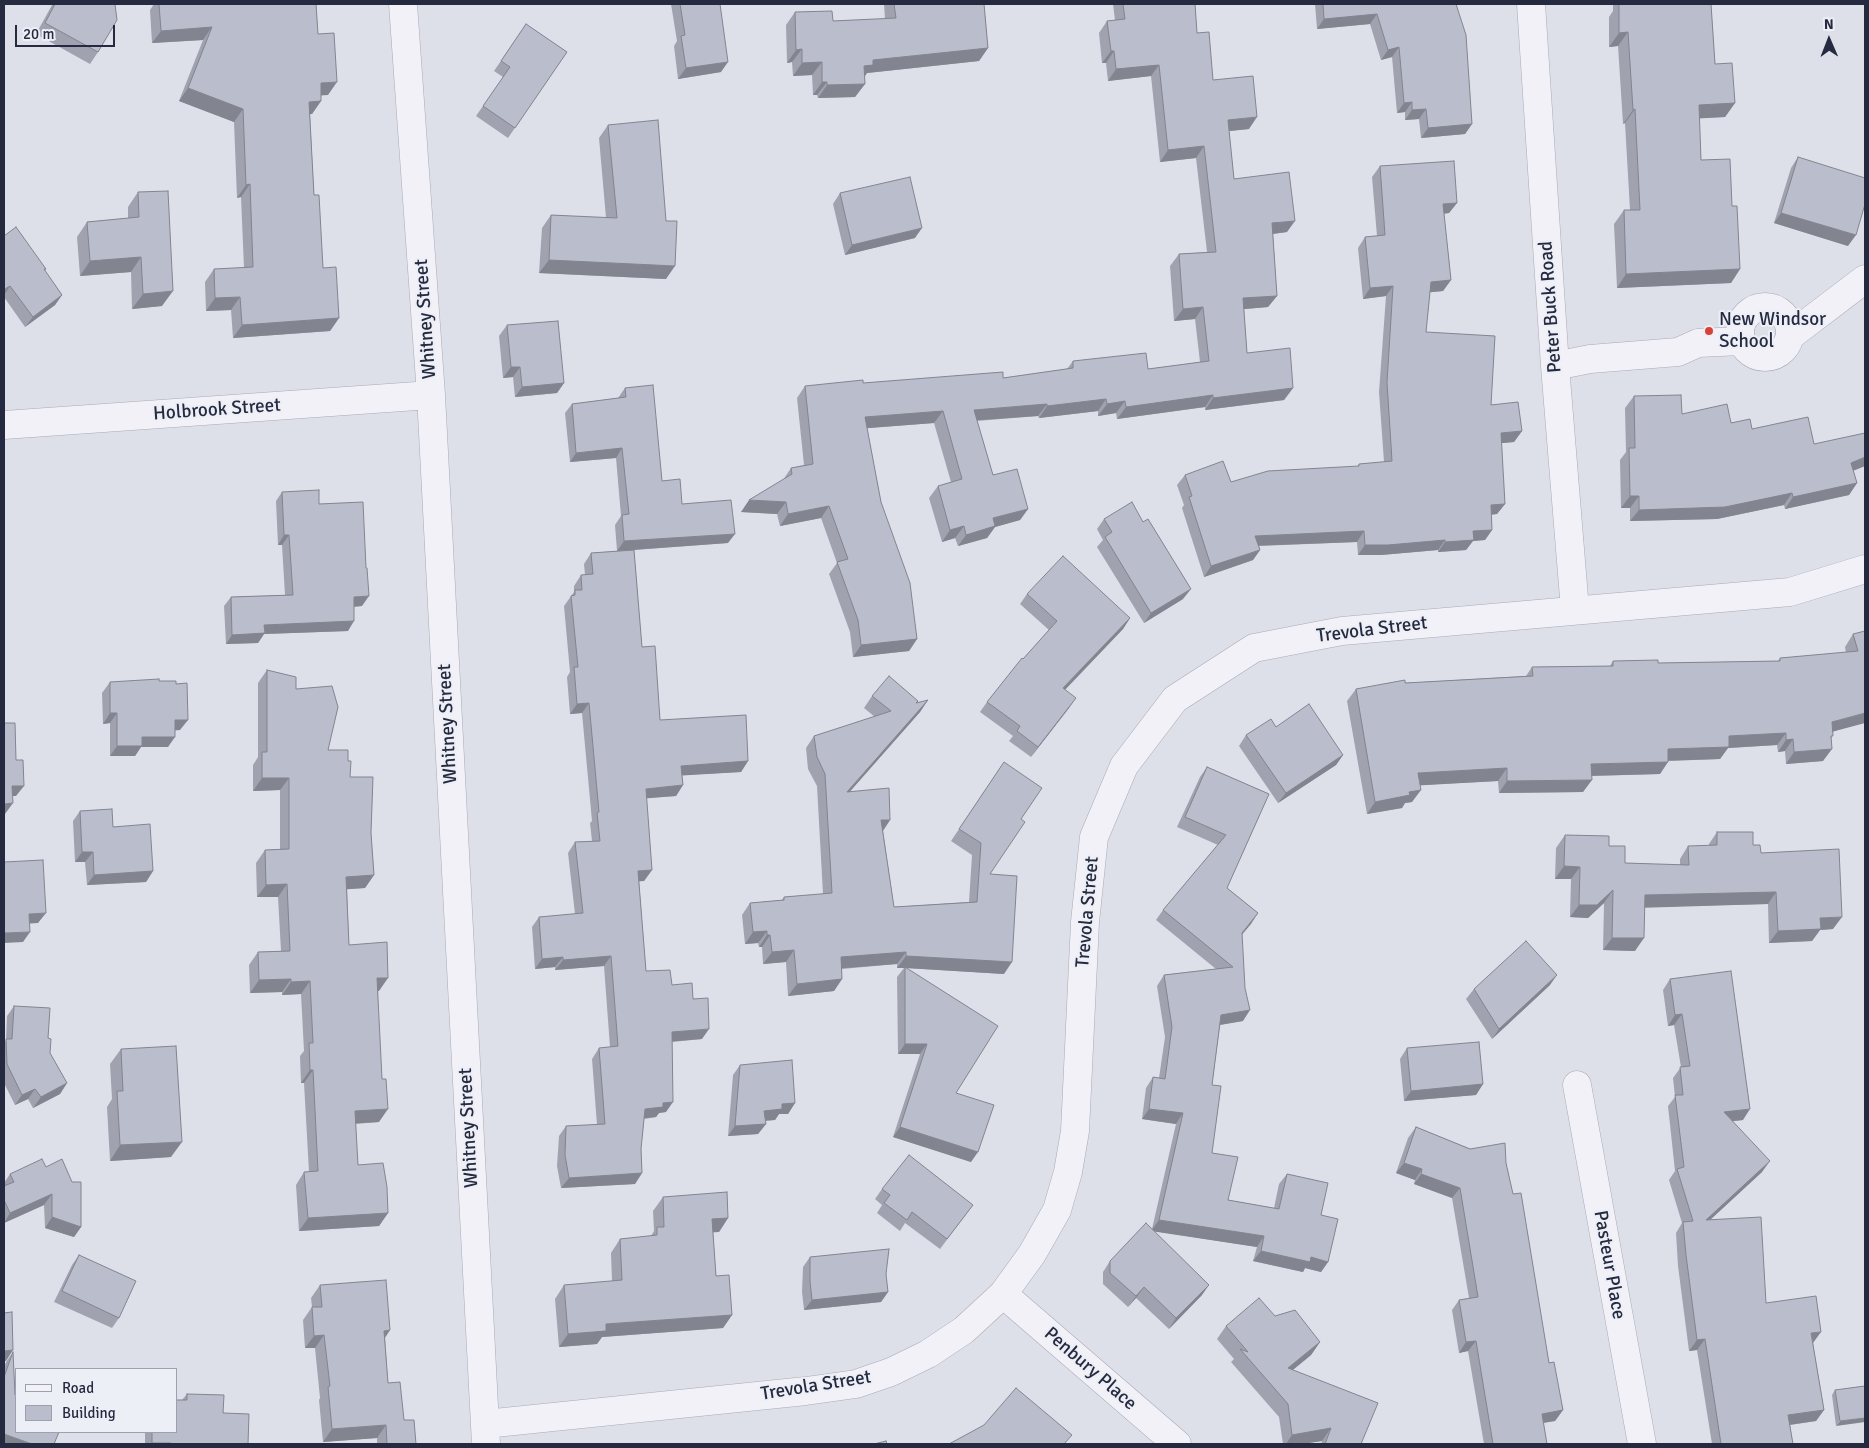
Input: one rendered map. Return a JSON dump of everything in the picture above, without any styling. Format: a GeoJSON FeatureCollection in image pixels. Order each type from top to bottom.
{"type":"FeatureCollection","features":[{"type":"Feature","properties":{"kind":"street","name":"Whitney Street"},"geometry":{"type":"LineString","coordinates":[[403,4],[431,395],[486,1434]]}},
{"type":"Feature","properties":{"kind":"street","name":"Peter Buck Road"},"geometry":{"type":"LineString","coordinates":[[1531,4],[1555,366],[1575,610]]}},
{"type":"Feature","properties":{"kind":"street"},"geometry":{"type":"LineString","coordinates":[[1790,336],[1865,279]]}},
{"type":"Feature","properties":{"kind":"street"},"geometry":{"type":"LineString","coordinates":[[1767,306],[1782,313],[1790,328],[1787,344],[1782,350],[1767,357],[1751,354],[1741,341],[1740,324],[1750,311],[1758,307],[1767,306]]}},
{"type":"Feature","properties":{"kind":"street"},"geometry":{"type":"LineString","coordinates":[[1555,366],[1590,359],[1678,352],[1698,343],[1741,341]]}},
{"type":"Feature","properties":{"kind":"street","name":"Holbrook Street"},"geometry":{"type":"LineString","coordinates":[[4,425],[431,395]]}},
{"type":"Feature","properties":{"kind":"street","name":"Trevola Street"},"geometry":{"type":"LineString","coordinates":[[486,1434],[856,1384],[891,1372],[928,1354],[964,1330],[1003,1294],[1032,1254],[1056,1210],[1068,1172],[1075,1131],[1085,922],[1094,837],[1124,766],[1175,699],[1254,648],[1342,630],[1790,592],[1865,569]]}},
{"type":"Feature","properties":{"kind":"street","name":"Pasteur Place"},"geometry":{"type":"LineString","coordinates":[[1577,1085],[1642,1444]]}},
{"type":"Feature","properties":{"kind":"street","name":"Penbury Place"},"geometry":{"type":"LineString","coordinates":[[1003,1294],[1177,1444]]}},
{"type":"Feature","properties":{"kind":"building"},"geometry":{"type":"Polygon","coordinates":[[[55,4],[115,4],[117,20],[98,52],[45,23],[55,4]]]}},
{"type":"Feature","properties":{"kind":"building"},"geometry":{"type":"Polygon","coordinates":[[[159,4],[316,4],[318,34],[334,33],[337,82],[321,83],[321,101],[309,102],[314,195],[319,195],[323,268],[336,267],[339,318],[242,325],[240,297],[215,298],[214,269],[253,267],[250,184],[246,185],[243,109],[188,88],[212,27],[161,31],[159,4]]]}},
{"type":"Feature","properties":{"kind":"building"},"geometry":{"type":"Polygon","coordinates":[[[680,4],[720,4],[728,62],[686,68],[681,36],[685,35],[680,4]]]}},
{"type":"Feature","properties":{"kind":"building"},"geometry":{"type":"Polygon","coordinates":[[[894,4],[984,4],[988,48],[873,60],[873,65],[864,66],[865,84],[827,85],[827,82],[822,82],[822,62],[802,63],[802,49],[796,50],[795,12],[832,11],[833,21],[896,18],[894,4]]]}},
{"type":"Feature","properties":{"kind":"building"},"geometry":{"type":"Polygon","coordinates":[[[1123,4],[1195,4],[1197,33],[1209,32],[1213,80],[1253,76],[1257,117],[1228,120],[1234,179],[1289,172],[1295,221],[1272,223],[1277,296],[1243,298],[1247,353],[1290,348],[1293,388],[1213,398],[1213,395],[1126,407],[1125,401],[1107,404],[1106,399],[1047,406],[1047,404],[974,410],[993,475],[1017,469],[1028,509],[993,518],[995,526],[966,535],[964,526],[950,530],[938,486],[962,479],[943,411],[865,417],[881,502],[910,583],[917,639],[861,645],[858,620],[837,562],[848,559],[829,506],[788,514],[786,502],[749,500],[792,474],[791,468],[813,464],[805,386],[863,380],[863,383],[1003,372],[1003,378],[1073,368],[1073,361],[1146,353],[1148,369],[1209,361],[1203,307],[1183,309],[1179,254],[1216,252],[1204,146],[1168,150],[1159,65],[1116,69],[1114,51],[1111,51],[1107,21],[1125,19],[1123,4]]]}},
{"type":"Feature","properties":{"kind":"building"},"geometry":{"type":"Polygon","coordinates":[[[1323,4],[1456,4],[1466,35],[1472,124],[1428,128],[1426,109],[1412,110],[1412,102],[1404,103],[1399,47],[1388,50],[1377,14],[1324,19],[1323,4]]]}},
{"type":"Feature","properties":{"kind":"building"},"geometry":{"type":"Polygon","coordinates":[[[1619,4],[1711,4],[1715,64],[1732,63],[1735,103],[1699,105],[1701,160],[1730,159],[1732,206],[1737,206],[1740,269],[1626,274],[1624,210],[1640,210],[1635,109],[1633,110],[1628,32],[1619,33],[1619,4]]]}},
{"type":"Feature","properties":{"kind":"building"},"geometry":{"type":"Polygon","coordinates":[[[526,24],[567,52],[515,128],[483,106],[510,67],[501,61],[526,24]]]}},
{"type":"Feature","properties":{"kind":"building"},"geometry":{"type":"Polygon","coordinates":[[[658,120],[666,221],[677,221],[675,266],[549,260],[551,215],[617,218],[608,125],[658,120]]]}},
{"type":"Feature","properties":{"kind":"building"},"geometry":{"type":"Polygon","coordinates":[[[1798,157],[1865,178],[1865,204],[1856,235],[1781,213],[1798,157]]]}},
{"type":"Feature","properties":{"kind":"building"},"geometry":{"type":"Polygon","coordinates":[[[1454,161],[1457,203],[1443,204],[1451,280],[1431,282],[1426,332],[1495,336],[1491,405],[1518,402],[1522,431],[1501,433],[1505,504],[1491,505],[1492,530],[1473,531],[1474,540],[1445,542],[1445,540],[1388,545],[1365,545],[1364,531],[1255,536],[1260,550],[1211,566],[1189,497],[1192,496],[1185,475],[1223,461],[1231,482],[1268,471],[1359,466],[1359,464],[1392,461],[1387,382],[1393,286],[1370,288],[1365,237],[1385,235],[1380,166],[1454,161]]]}},
{"type":"Feature","properties":{"kind":"building"},"geometry":{"type":"Polygon","coordinates":[[[910,177],[922,228],[852,245],[840,193],[910,177]]]}},
{"type":"Feature","properties":{"kind":"building"},"geometry":{"type":"Polygon","coordinates":[[[168,191],[173,291],[143,294],[141,257],[90,261],[87,222],[139,217],[138,192],[168,191]]]}},
{"type":"Feature","properties":{"kind":"building"},"geometry":{"type":"Polygon","coordinates":[[[16,227],[62,295],[33,317],[10,286],[4,288],[4,236],[16,227]]]}},
{"type":"Feature","properties":{"kind":"building"},"geometry":{"type":"Polygon","coordinates":[[[558,321],[564,383],[522,387],[520,367],[511,367],[507,325],[558,321]]]}},
{"type":"Feature","properties":{"kind":"building"},"geometry":{"type":"Polygon","coordinates":[[[653,385],[662,481],[680,479],[682,504],[731,500],[735,534],[624,541],[622,515],[629,514],[622,448],[576,453],[572,404],[626,397],[625,388],[653,385]]]}},
{"type":"Feature","properties":{"kind":"building"},"geometry":{"type":"Polygon","coordinates":[[[1681,395],[1682,414],[1727,404],[1731,423],[1750,419],[1752,429],[1808,417],[1814,444],[1865,433],[1865,457],[1851,463],[1857,483],[1793,497],[1792,493],[1725,507],[1639,510],[1639,496],[1630,496],[1629,448],[1635,448],[1634,396],[1681,395]]]}},
{"type":"Feature","properties":{"kind":"building"},"geometry":{"type":"Polygon","coordinates":[[[319,490],[319,504],[363,502],[369,596],[354,597],[354,621],[264,625],[265,633],[232,635],[231,597],[293,595],[289,535],[284,535],[282,492],[319,490]]]}},
{"type":"Feature","properties":{"kind":"building"},"geometry":{"type":"Polygon","coordinates":[[[1132,502],[1143,522],[1148,519],[1191,589],[1151,613],[1105,537],[1112,532],[1104,519],[1132,502]]]}},
{"type":"Feature","properties":{"kind":"building"},"geometry":{"type":"Polygon","coordinates":[[[634,550],[642,647],[655,646],[660,720],[746,715],[748,761],[681,766],[683,785],[646,789],[652,870],[638,871],[646,971],[670,970],[672,985],[692,983],[693,999],[708,998],[709,1029],[672,1032],[673,1102],[663,1103],[663,1107],[645,1109],[641,1149],[642,1173],[569,1178],[565,1155],[566,1126],[605,1124],[599,1048],[618,1046],[611,956],[563,960],[563,957],[542,959],[539,917],[583,913],[575,842],[600,841],[589,703],[577,704],[574,667],[578,667],[571,596],[575,595],[575,590],[582,590],[581,575],[593,574],[591,553],[634,550]]]}},
{"type":"Feature","properties":{"kind":"building"},"geometry":{"type":"Polygon","coordinates":[[[1063,556],[1130,618],[1063,688],[1076,698],[1038,747],[1017,731],[1020,726],[987,702],[1022,658],[1057,621],[1027,594],[1063,556]]]}},
{"type":"Feature","properties":{"kind":"building"},"geometry":{"type":"Polygon","coordinates":[[[1865,631],[1865,713],[1832,722],[1832,749],[1794,752],[1793,739],[1786,740],[1786,733],[1729,736],[1729,747],[1668,749],[1668,762],[1591,764],[1592,780],[1507,781],[1507,768],[1418,773],[1421,790],[1409,792],[1410,795],[1375,802],[1356,689],[1405,680],[1405,683],[1533,676],[1532,667],[1613,666],[1613,661],[1658,660],[1658,663],[1780,661],[1780,658],[1858,651],[1853,634],[1865,631]]]}},
{"type":"Feature","properties":{"kind":"building"},"geometry":{"type":"Polygon","coordinates":[[[267,670],[296,677],[296,689],[332,686],[338,707],[328,750],[348,750],[348,761],[351,761],[350,777],[373,777],[371,833],[374,875],[346,877],[349,945],[387,942],[388,978],[377,978],[382,1079],[386,1079],[388,1109],[355,1111],[358,1165],[383,1163],[387,1187],[388,1213],[308,1218],[304,1172],[318,1171],[313,1070],[310,1070],[309,1043],[313,1043],[310,981],[291,982],[291,979],[259,980],[258,952],[290,951],[287,884],[266,885],[265,850],[289,849],[289,778],[262,778],[262,752],[267,752],[267,670]]]}},
{"type":"Feature","properties":{"kind":"building"},"geometry":{"type":"Polygon","coordinates":[[[889,676],[918,701],[916,703],[928,700],[847,792],[889,788],[890,820],[881,820],[894,907],[977,902],[981,843],[959,829],[1004,762],[1042,788],[1021,819],[1025,822],[990,874],[1017,876],[1012,962],[906,956],[906,952],[841,957],[842,979],[797,984],[794,950],[772,952],[770,935],[767,935],[767,931],[753,932],[750,903],[784,900],[784,897],[832,893],[825,774],[817,757],[814,736],[891,711],[872,696],[889,676]]]}},
{"type":"Feature","properties":{"kind":"building"},"geometry":{"type":"Polygon","coordinates":[[[159,679],[159,681],[176,681],[176,684],[187,683],[188,720],[175,720],[175,737],[142,737],[142,746],[117,746],[117,713],[110,713],[110,682],[159,679]]]}},
{"type":"Feature","properties":{"kind":"building"},"geometry":{"type":"Polygon","coordinates":[[[1309,704],[1343,755],[1286,793],[1246,735],[1271,719],[1276,727],[1309,704]]]}},
{"type":"Feature","properties":{"kind":"building"},"geometry":{"type":"Polygon","coordinates":[[[4,723],[15,723],[16,760],[23,760],[24,786],[12,786],[13,803],[4,804],[4,723]]]}},
{"type":"Feature","properties":{"kind":"building"},"geometry":{"type":"Polygon","coordinates":[[[1207,767],[1269,794],[1227,888],[1258,913],[1242,933],[1245,988],[1250,1010],[1221,1015],[1212,1085],[1221,1086],[1212,1153],[1238,1157],[1228,1200],[1279,1209],[1287,1174],[1328,1183],[1321,1215],[1338,1219],[1328,1262],[1311,1257],[1310,1262],[1261,1251],[1264,1236],[1159,1220],[1183,1113],[1149,1109],[1153,1077],[1165,1079],[1172,1027],[1164,975],[1233,967],[1163,910],[1226,835],[1185,817],[1207,767]]]}},
{"type":"Feature","properties":{"kind":"building"},"geometry":{"type":"Polygon","coordinates":[[[112,809],[113,827],[150,824],[153,871],[94,875],[93,852],[82,852],[80,811],[112,809]]]}},
{"type":"Feature","properties":{"kind":"building"},"geometry":{"type":"Polygon","coordinates":[[[1717,832],[1753,832],[1753,845],[1760,845],[1761,853],[1839,849],[1842,917],[1820,918],[1821,929],[1778,931],[1776,892],[1645,895],[1644,938],[1612,938],[1613,890],[1597,905],[1579,905],[1580,867],[1564,866],[1565,835],[1609,836],[1609,846],[1625,846],[1625,863],[1689,865],[1688,846],[1717,845],[1717,832]]]}},
{"type":"Feature","properties":{"kind":"building"},"geometry":{"type":"Polygon","coordinates":[[[43,860],[46,913],[29,914],[30,932],[4,933],[4,862],[43,860]]]}},
{"type":"Feature","properties":{"kind":"building"},"geometry":{"type":"Polygon","coordinates":[[[1526,941],[1557,975],[1499,1029],[1474,989],[1526,941]]]}},
{"type":"Feature","properties":{"kind":"building"},"geometry":{"type":"Polygon","coordinates":[[[905,967],[998,1026],[956,1093],[994,1105],[978,1152],[900,1127],[927,1044],[905,1044],[905,967]]]}},
{"type":"Feature","properties":{"kind":"building"},"geometry":{"type":"Polygon","coordinates":[[[1731,971],[1750,1109],[1724,1112],[1770,1161],[1706,1220],[1761,1217],[1766,1303],[1816,1296],[1821,1332],[1811,1333],[1824,1410],[1788,1415],[1793,1444],[1721,1444],[1705,1339],[1697,1340],[1683,1222],[1693,1221],[1677,1169],[1684,1167],[1675,1095],[1683,1095],[1680,1067],[1690,1066],[1682,1014],[1675,1015],[1670,979],[1731,971]]]}},
{"type":"Feature","properties":{"kind":"building"},"geometry":{"type":"Polygon","coordinates":[[[14,1006],[50,1008],[48,1038],[51,1039],[50,1053],[67,1083],[41,1097],[35,1089],[22,1095],[7,1064],[6,1039],[12,1039],[14,1006]]]}},
{"type":"Feature","properties":{"kind":"building"},"geometry":{"type":"Polygon","coordinates":[[[1479,1042],[1483,1084],[1411,1091],[1407,1048],[1479,1042]]]}},
{"type":"Feature","properties":{"kind":"building"},"geometry":{"type":"Polygon","coordinates":[[[176,1046],[182,1142],[120,1145],[117,1091],[123,1091],[121,1049],[176,1046]]]}},
{"type":"Feature","properties":{"kind":"building"},"geometry":{"type":"Polygon","coordinates":[[[792,1060],[795,1103],[782,1104],[782,1109],[764,1111],[766,1124],[735,1126],[740,1065],[792,1060]]]}},
{"type":"Feature","properties":{"kind":"building"},"geometry":{"type":"Polygon","coordinates":[[[1416,1127],[1470,1149],[1505,1143],[1506,1163],[1513,1194],[1521,1193],[1549,1363],[1554,1362],[1563,1410],[1542,1414],[1547,1444],[1493,1444],[1476,1341],[1466,1342],[1459,1300],[1478,1297],[1460,1188],[1421,1174],[1422,1169],[1404,1163],[1416,1127]]]}},
{"type":"Feature","properties":{"kind":"building"},"geometry":{"type":"Polygon","coordinates":[[[909,1155],[973,1205],[947,1239],[912,1212],[907,1220],[884,1203],[890,1195],[882,1189],[909,1155]]]}},
{"type":"Feature","properties":{"kind":"building"},"geometry":{"type":"Polygon","coordinates":[[[42,1159],[46,1167],[62,1159],[72,1182],[81,1182],[81,1227],[52,1217],[52,1194],[10,1213],[4,1200],[4,1186],[14,1182],[10,1174],[42,1159]]]}},
{"type":"Feature","properties":{"kind":"building"},"geometry":{"type":"Polygon","coordinates":[[[727,1192],[728,1218],[712,1219],[716,1276],[729,1275],[732,1315],[606,1324],[606,1331],[568,1334],[564,1285],[622,1280],[620,1239],[657,1235],[657,1227],[664,1227],[663,1197],[727,1192]]]}},
{"type":"Feature","properties":{"kind":"building"},"geometry":{"type":"Polygon","coordinates":[[[1146,1223],[1209,1285],[1176,1318],[1144,1287],[1136,1296],[1110,1273],[1110,1261],[1146,1223]]]}},
{"type":"Feature","properties":{"kind":"building"},"geometry":{"type":"Polygon","coordinates":[[[889,1249],[886,1274],[888,1292],[812,1300],[810,1257],[889,1249]]]}},
{"type":"Feature","properties":{"kind":"building"},"geometry":{"type":"Polygon","coordinates":[[[79,1255],[136,1281],[119,1318],[62,1291],[79,1255]]]}},
{"type":"Feature","properties":{"kind":"building"},"geometry":{"type":"Polygon","coordinates":[[[386,1280],[390,1330],[384,1331],[388,1383],[400,1382],[404,1420],[414,1420],[416,1444],[387,1444],[386,1425],[332,1429],[328,1387],[330,1386],[324,1335],[314,1336],[312,1307],[322,1307],[320,1285],[386,1280]]]}},
{"type":"Feature","properties":{"kind":"building"},"geometry":{"type":"Polygon","coordinates":[[[1259,1298],[1275,1316],[1295,1310],[1320,1342],[1288,1368],[1378,1403],[1361,1444],[1325,1444],[1331,1428],[1292,1435],[1288,1404],[1240,1349],[1248,1352],[1226,1326],[1259,1298]]]}},
{"type":"Feature","properties":{"kind":"building"},"geometry":{"type":"Polygon","coordinates":[[[12,1312],[13,1350],[4,1351],[4,1313],[12,1312]]]}},
{"type":"Feature","properties":{"kind":"building"},"geometry":{"type":"Polygon","coordinates":[[[13,1352],[15,1433],[59,1433],[54,1444],[32,1444],[4,1434],[4,1377],[13,1352]]]}},
{"type":"Feature","properties":{"kind":"building"},"geometry":{"type":"Polygon","coordinates":[[[1865,1386],[1865,1418],[1840,1421],[1835,1390],[1865,1386]]]}},
{"type":"Feature","properties":{"kind":"building"},"geometry":{"type":"Polygon","coordinates":[[[1016,1388],[1072,1435],[1064,1444],[949,1444],[984,1425],[1016,1388]]]}},
{"type":"Feature","properties":{"kind":"building"},"geometry":{"type":"Polygon","coordinates":[[[187,1394],[224,1395],[223,1413],[249,1414],[248,1444],[152,1443],[152,1433],[178,1433],[178,1400],[187,1400],[187,1394]]]}},
{"type":"Feature","properties":{"kind":"building"},"geometry":{"type":"Polygon","coordinates":[[[886,1441],[887,1444],[874,1444],[886,1441]]]}},
{"type":"Feature","properties":{"kind":"place","name":"New Windsor School"},"geometry":{"type":"Point","coordinates":[1709,331]}}]}
